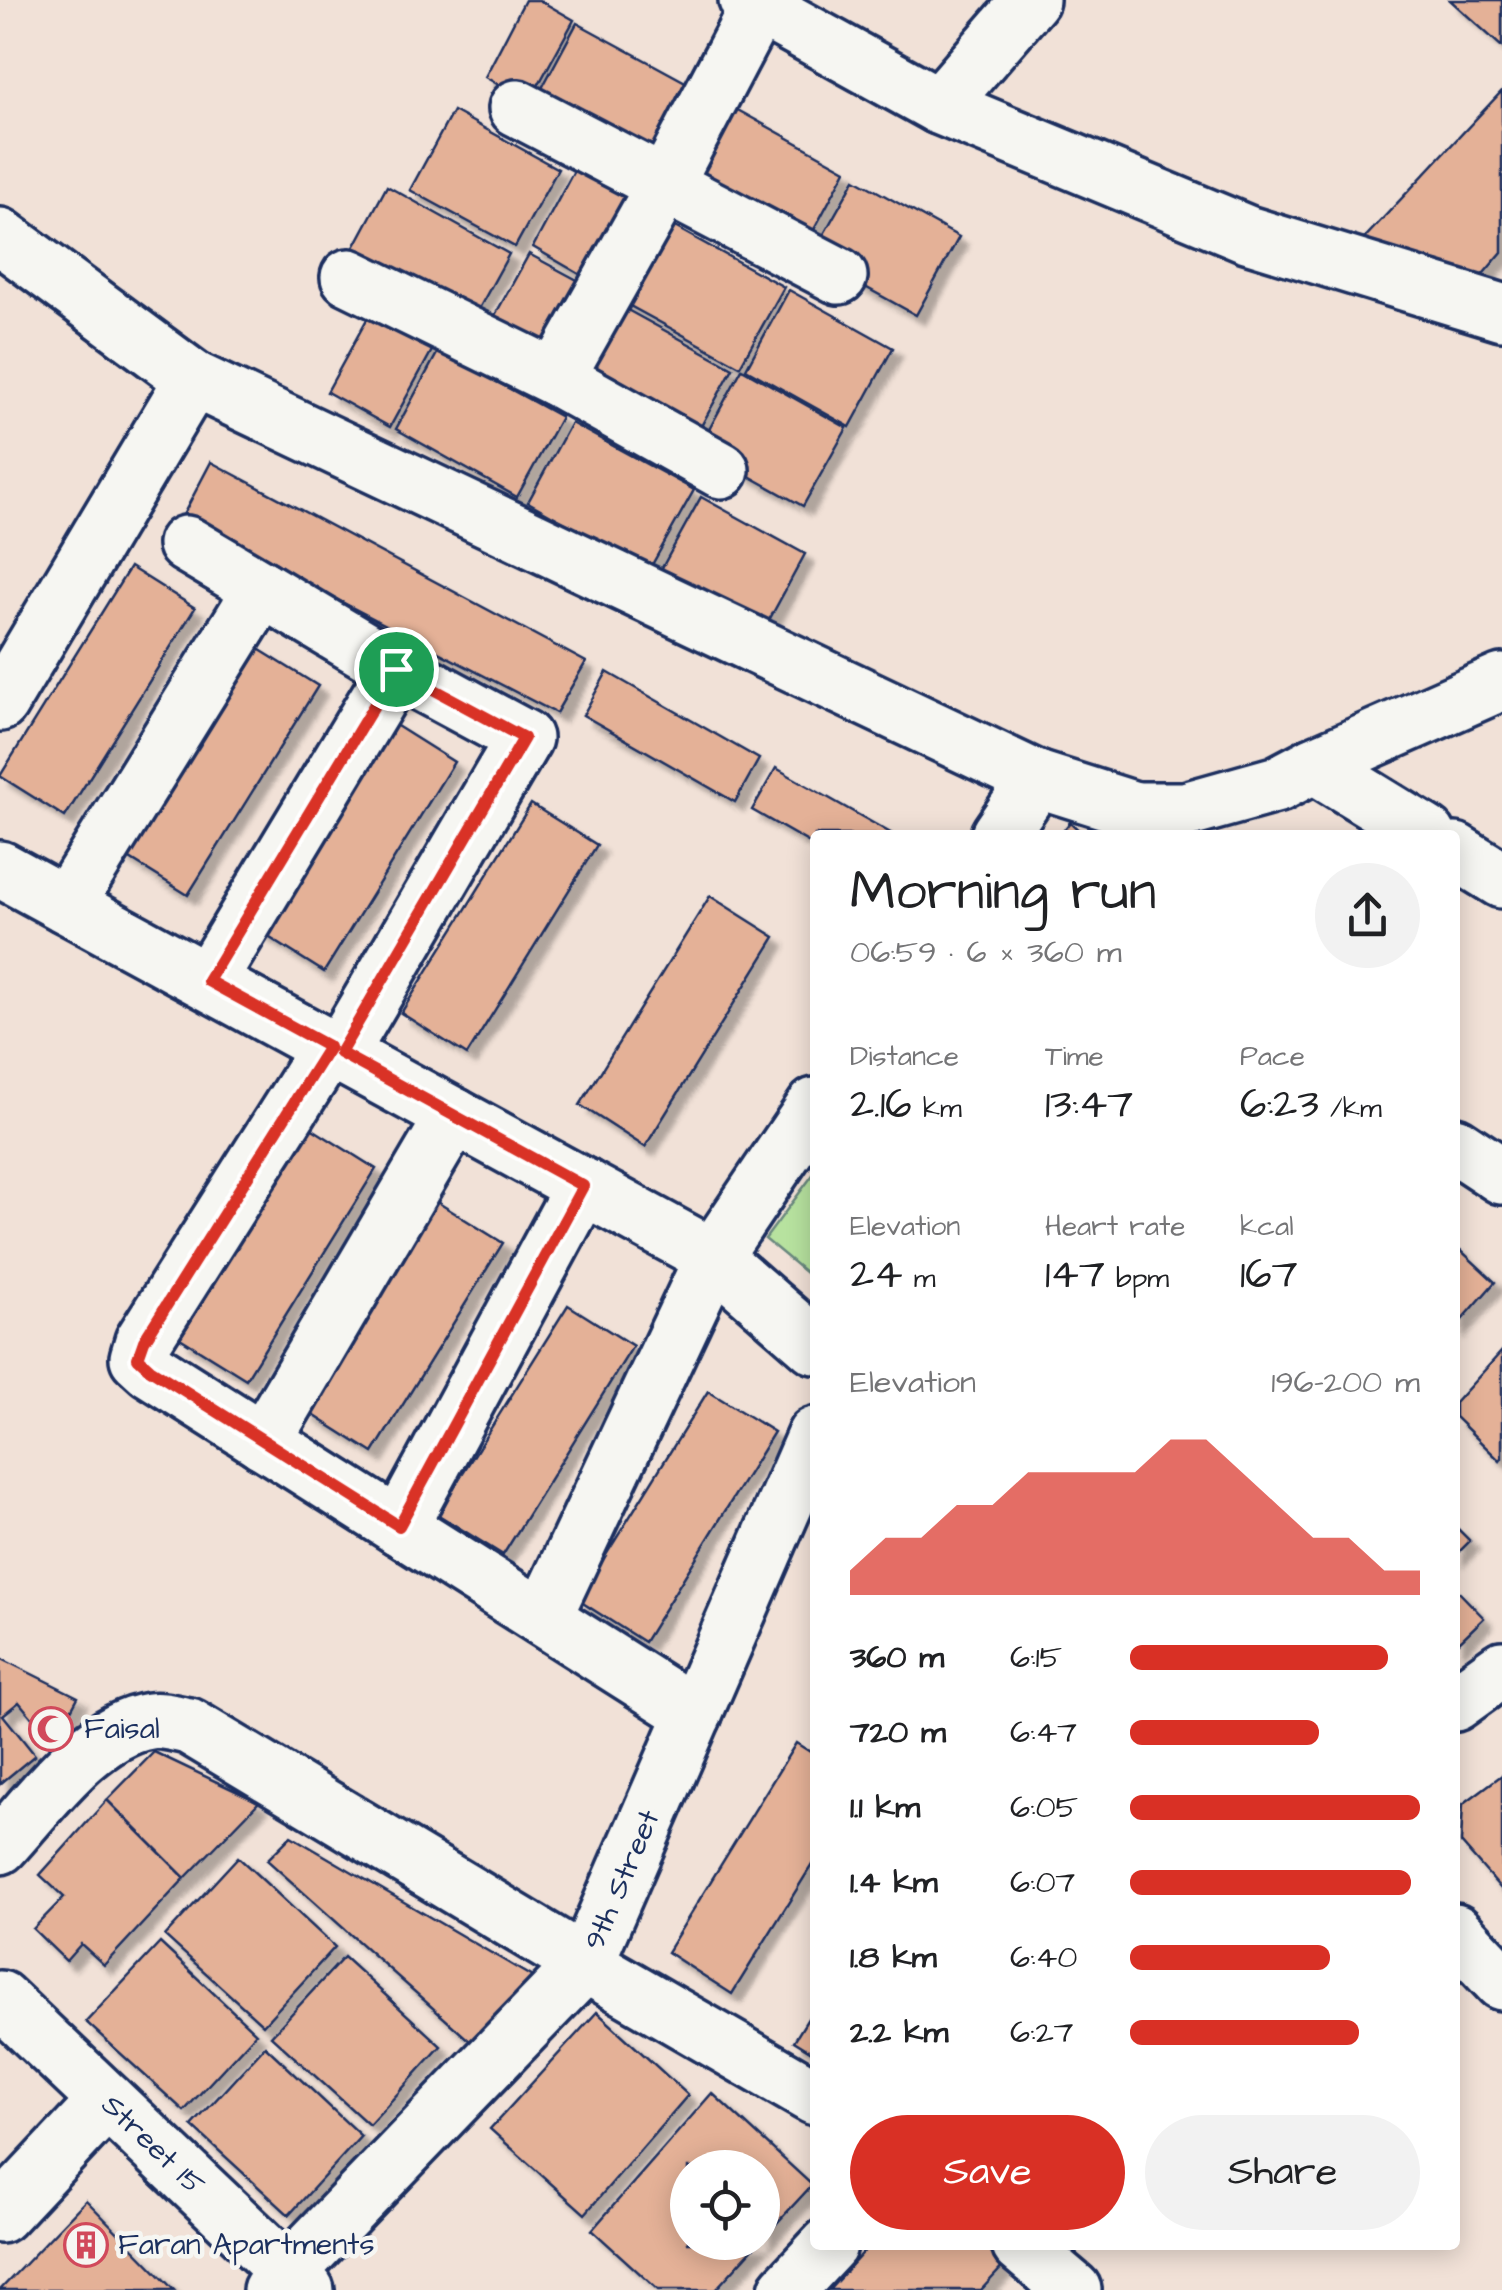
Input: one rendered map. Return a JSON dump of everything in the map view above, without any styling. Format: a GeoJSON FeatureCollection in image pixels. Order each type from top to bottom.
{"type":"FeatureCollection","features":[{"type":"Feature","properties":{"kind":"street"},"geometry":{"type":"LineString","coordinates":[[939,106],[1030,0]]}},
{"type":"Feature","properties":{"kind":"street"},"geometry":{"type":"LineString","coordinates":[[556,378],[664,186],[753,4],[939,106],[1247,234],[1502,312]]}},
{"type":"Feature","properties":{"kind":"street"},"geometry":{"type":"LineString","coordinates":[[517,108],[839,276]]}},
{"type":"Feature","properties":{"kind":"street"},"geometry":{"type":"LineString","coordinates":[[0,236],[193,380],[1038,779],[1146,822],[1278,784],[1502,682]]}},
{"type":"Feature","properties":{"kind":"street"},"geometry":{"type":"LineString","coordinates":[[349,276],[556,378],[721,470]]}},
{"type":"Feature","properties":{"kind":"street"},"geometry":{"type":"LineString","coordinates":[[0,703],[193,380]]}},
{"type":"Feature","properties":{"kind":"street"},"geometry":{"type":"LineString","coordinates":[[186,544],[396,669],[524,738],[334,1050],[144,1341],[138,1358],[694,1714]]}},
{"type":"Feature","properties":{"kind":"street"},"geometry":{"type":"LineString","coordinates":[[66,905],[262,589]]}},
{"type":"Feature","properties":{"kind":"street"},"geometry":{"type":"LineString","coordinates":[[208,981],[396,669]]}},
{"type":"Feature","properties":{"kind":"street"},"geometry":{"type":"LineString","coordinates":[[1314,765],[1420,830]]}},
{"type":"Feature","properties":{"kind":"street"},"geometry":{"type":"LineString","coordinates":[[1003,830],[1038,779]]}},
{"type":"Feature","properties":{"kind":"street"},"geometry":{"type":"LineString","coordinates":[[1460,855],[1502,880]]}},
{"type":"Feature","properties":{"kind":"street"},"geometry":{"type":"LineString","coordinates":[[0,868],[713,1256],[810,1342]]}},
{"type":"Feature","properties":{"kind":"street"},"geometry":{"type":"LineString","coordinates":[[543,1618],[713,1256],[810,1113]]}},
{"type":"Feature","properties":{"kind":"street"},"geometry":{"type":"LineString","coordinates":[[263,1441],[454,1116]]}},
{"type":"Feature","properties":{"kind":"street"},"geometry":{"type":"LineString","coordinates":[[1460,1147],[1502,1176]]}},
{"type":"Feature","properties":{"kind":"street"},"geometry":{"type":"LineString","coordinates":[[399,1526],[583,1186]]}},
{"type":"Feature","properties":{"kind":"street","name":"9th Street"},"geometry":{"type":"LineString","coordinates":[[288,2284],[585,1964],[810,1447]]}},
{"type":"Feature","properties":{"kind":"street"},"geometry":{"type":"LineString","coordinates":[[1460,1700],[1502,1670]]}},
{"type":"Feature","properties":{"kind":"street"},"geometry":{"type":"LineString","coordinates":[[0,1846],[84,1756],[114,1733],[152,1720],[190,1726],[810,2094]]}},
{"type":"Feature","properties":{"kind":"street"},"geometry":{"type":"LineString","coordinates":[[1460,1937],[1502,1982]]}},
{"type":"Feature","properties":{"kind":"street","name":"Street 15"},"geometry":{"type":"LineString","coordinates":[[0,2000],[107,2101],[288,2284]]}},
{"type":"Feature","properties":{"kind":"street"},"geometry":{"type":"LineString","coordinates":[[0,2215],[107,2101]]}},
{"type":"Feature","properties":{"kind":"street"},"geometry":{"type":"LineString","coordinates":[[787,2290],[824,2250]]}},
{"type":"Feature","properties":{"kind":"street"},"geometry":{"type":"LineString","coordinates":[[1026,2250],[1073,2290]]}},
{"type":"Feature","properties":{"kind":"green space"},"geometry":{"type":"Polygon","coordinates":[[[810,1179],[810,1268],[806,1273],[765,1239],[810,1179]]]}},
{"type":"Feature","properties":{"kind":"building"},"geometry":{"type":"Polygon","coordinates":[[[525,0],[539,0],[574,20],[529,102],[485,77],[525,0]]]}},
{"type":"Feature","properties":{"kind":"building"},"geometry":{"type":"Polygon","coordinates":[[[1450,0],[1502,0],[1502,47],[1450,0]]]}},
{"type":"Feature","properties":{"kind":"building"},"geometry":{"type":"Polygon","coordinates":[[[577,23],[700,90],[655,170],[534,103],[577,23]]]}},
{"type":"Feature","properties":{"kind":"building"},"geometry":{"type":"Polygon","coordinates":[[[1502,91],[1502,252],[1478,280],[1360,243],[1502,91]]]}},
{"type":"Feature","properties":{"kind":"building"},"geometry":{"type":"Polygon","coordinates":[[[725,103],[846,170],[803,250],[681,182],[725,103]]]}},
{"type":"Feature","properties":{"kind":"building"},"geometry":{"type":"Polygon","coordinates":[[[453,111],[558,169],[515,247],[410,190],[453,111]]]}},
{"type":"Feature","properties":{"kind":"building"},"geometry":{"type":"Polygon","coordinates":[[[577,165],[640,201],[595,283],[533,247],[577,165]]]}},
{"type":"Feature","properties":{"kind":"building"},"geometry":{"type":"Polygon","coordinates":[[[855,179],[959,237],[916,315],[811,257],[855,179]]]}},
{"type":"Feature","properties":{"kind":"building"},"geometry":{"type":"Polygon","coordinates":[[[387,186],[509,254],[465,334],[344,266],[387,186]]]}},
{"type":"Feature","properties":{"kind":"building"},"geometry":{"type":"Polygon","coordinates":[[[662,220],[784,287],[740,366],[619,300],[662,220]]]}},
{"type":"Feature","properties":{"kind":"building"},"geometry":{"type":"Polygon","coordinates":[[[529,254],[592,288],[546,370],[484,335],[529,254]]]}},
{"type":"Feature","properties":{"kind":"building"},"geometry":{"type":"Polygon","coordinates":[[[789,290],[893,348],[850,427],[746,369],[789,290]]]}},
{"type":"Feature","properties":{"kind":"building"},"geometry":{"type":"Polygon","coordinates":[[[611,301],[733,368],[689,448],[568,381],[611,301]]]}},
{"type":"Feature","properties":{"kind":"building"},"geometry":{"type":"Polygon","coordinates":[[[372,310],[435,345],[390,427],[327,392],[372,310]]]}},
{"type":"Feature","properties":{"kind":"building"},"geometry":{"type":"Polygon","coordinates":[[[439,350],[561,417],[517,497],[396,429],[439,350]]]}},
{"type":"Feature","properties":{"kind":"building"},"geometry":{"type":"Polygon","coordinates":[[[742,369],[847,428],[803,506],[699,448],[742,369]]]}},
{"type":"Feature","properties":{"kind":"building"},"geometry":{"type":"Polygon","coordinates":[[[571,423],[694,490],[649,570],[528,502],[571,423]]]}},
{"type":"Feature","properties":{"kind":"building"},"geometry":{"type":"Polygon","coordinates":[[[211,462],[586,662],[556,713],[181,519],[211,462]]]}},
{"type":"Feature","properties":{"kind":"building"},"geometry":{"type":"Polygon","coordinates":[[[701,497],[805,554],[762,633],[658,575],[701,497]]]}},
{"type":"Feature","properties":{"kind":"building"},"geometry":{"type":"Polygon","coordinates":[[[130,567],[195,608],[65,817],[0,776],[130,567]]]}},
{"type":"Feature","properties":{"kind":"building"},"geometry":{"type":"Polygon","coordinates":[[[252,645],[318,686],[188,895],[122,854],[252,645]]]}},
{"type":"Feature","properties":{"kind":"building"},"geometry":{"type":"Polygon","coordinates":[[[607,672],[759,759],[735,802],[583,715],[607,672]]]}},
{"type":"Feature","properties":{"kind":"building"},"geometry":{"type":"Polygon","coordinates":[[[389,721],[454,762],[324,972],[259,931],[389,721]]]}},
{"type":"Feature","properties":{"kind":"building"},"geometry":{"type":"Polygon","coordinates":[[[776,768],[885,830],[810,830],[810,843],[752,810],[776,768]]]}},
{"type":"Feature","properties":{"kind":"building"},"geometry":{"type":"Polygon","coordinates":[[[531,804],[597,845],[467,1055],[401,1013],[531,804]]]}},
{"type":"Feature","properties":{"kind":"building"},"geometry":{"type":"Polygon","coordinates":[[[710,896],[775,937],[645,1147],[580,1105],[710,896]]]}},
{"type":"Feature","properties":{"kind":"building"},"geometry":{"type":"Polygon","coordinates":[[[311,1128],[376,1169],[246,1379],[180,1338],[311,1128]]]}},
{"type":"Feature","properties":{"kind":"building"},"geometry":{"type":"Polygon","coordinates":[[[437,1202],[503,1243],[373,1453],[307,1411],[437,1202]]]}},
{"type":"Feature","properties":{"kind":"building"},"geometry":{"type":"Polygon","coordinates":[[[1460,1250],[1495,1282],[1460,1322],[1460,1250]]]}},
{"type":"Feature","properties":{"kind":"building"},"geometry":{"type":"Polygon","coordinates":[[[568,1305],[633,1346],[503,1555],[437,1514],[568,1305]]]}},
{"type":"Feature","properties":{"kind":"building"},"geometry":{"type":"Polygon","coordinates":[[[1502,1351],[1500,1461],[1460,1422],[1460,1397],[1502,1351]]]}},
{"type":"Feature","properties":{"kind":"building"},"geometry":{"type":"Polygon","coordinates":[[[708,1391],[774,1432],[644,1642],[578,1600],[708,1391]]]}},
{"type":"Feature","properties":{"kind":"building"},"geometry":{"type":"Polygon","coordinates":[[[1460,1531],[1470,1541],[1460,1551],[1460,1531]]]}},
{"type":"Feature","properties":{"kind":"building"},"geometry":{"type":"Polygon","coordinates":[[[1460,1593],[1484,1618],[1460,1641],[1460,1593]]]}},
{"type":"Feature","properties":{"kind":"building","name":"Faisal"},"geometry":{"type":"Polygon","coordinates":[[[0,1658],[78,1697],[53,1743],[19,1702],[3,1715],[35,1755],[0,1784],[0,1658]]]}},
{"type":"Feature","properties":{"kind":"building"},"geometry":{"type":"Polygon","coordinates":[[[796,1743],[810,1752],[810,1868],[732,1994],[667,1952],[796,1743]]]}},
{"type":"Feature","properties":{"kind":"building"},"geometry":{"type":"Polygon","coordinates":[[[154,1752],[259,1802],[185,1878],[107,1800],[154,1752]]]}},
{"type":"Feature","properties":{"kind":"building"},"geometry":{"type":"Polygon","coordinates":[[[1502,1775],[1502,1890],[1461,1843],[1463,1804],[1502,1775]]]}},
{"type":"Feature","properties":{"kind":"building"},"geometry":{"type":"Polygon","coordinates":[[[107,1800],[185,1878],[104,1965],[81,1944],[66,1961],[33,1929],[64,1897],[40,1875],[107,1800]]]}},
{"type":"Feature","properties":{"kind":"building"},"geometry":{"type":"Polygon","coordinates":[[[291,1836],[534,1978],[472,2043],[267,1860],[291,1836]]]}},
{"type":"Feature","properties":{"kind":"building"},"geometry":{"type":"Polygon","coordinates":[[[238,1857],[335,1947],[263,2025],[165,1936],[238,1857]]]}},
{"type":"Feature","properties":{"kind":"building"},"geometry":{"type":"Polygon","coordinates":[[[160,1943],[256,2033],[184,2111],[86,2022],[160,1943]]]}},
{"type":"Feature","properties":{"kind":"building"},"geometry":{"type":"Polygon","coordinates":[[[344,1957],[441,2046],[369,2125],[271,2036],[344,1957]]]}},
{"type":"Feature","properties":{"kind":"building"},"geometry":{"type":"Polygon","coordinates":[[[597,2012],[688,2095],[585,2214],[490,2129],[597,2012]]]}},
{"type":"Feature","properties":{"kind":"building"},"geometry":{"type":"Polygon","coordinates":[[[810,2015],[810,2051],[794,2041],[810,2015]]]}},
{"type":"Feature","properties":{"kind":"building"},"geometry":{"type":"Polygon","coordinates":[[[265,2046],[361,2136],[289,2215],[192,2126],[265,2046]]]}},
{"type":"Feature","properties":{"kind":"building"},"geometry":{"type":"Polygon","coordinates":[[[712,2093],[774,2150],[670,2150],[670,2260],[742,2260],[715,2290],[658,2290],[592,2230],[712,2093]]]}},
{"type":"Feature","properties":{"kind":"building"},"geometry":{"type":"Polygon","coordinates":[[[780,2156],[810,2187],[780,2220],[780,2156]]]}},
{"type":"Feature","properties":{"kind":"building","name":"Faran Apartments"},"geometry":{"type":"Polygon","coordinates":[[[86,2200],[174,2290],[0,2290],[86,2200]]]}},
{"type":"Feature","properties":{"kind":"building"},"geometry":{"type":"Polygon","coordinates":[[[865,2250],[992,2250],[1006,2263],[981,2290],[829,2290],[865,2250]]]}},
{"type":"Feature","properties":{"kind":"place","name":"Faisal"},"geometry":{"type":"Point","coordinates":[51,1729]}},
{"type":"Feature","properties":{"kind":"place","name":"Faran Apartments"},"geometry":{"type":"Point","coordinates":[86,2245]}},
{"type":"Feature","properties":{"kind":"route"},"geometry":{"type":"LineString","coordinates":[[396,669],[524,738],[340,1053],[583,1186],[399,1526],[138,1358],[144,1341],[329,1047],[208,981],[396,669]]}}]}
